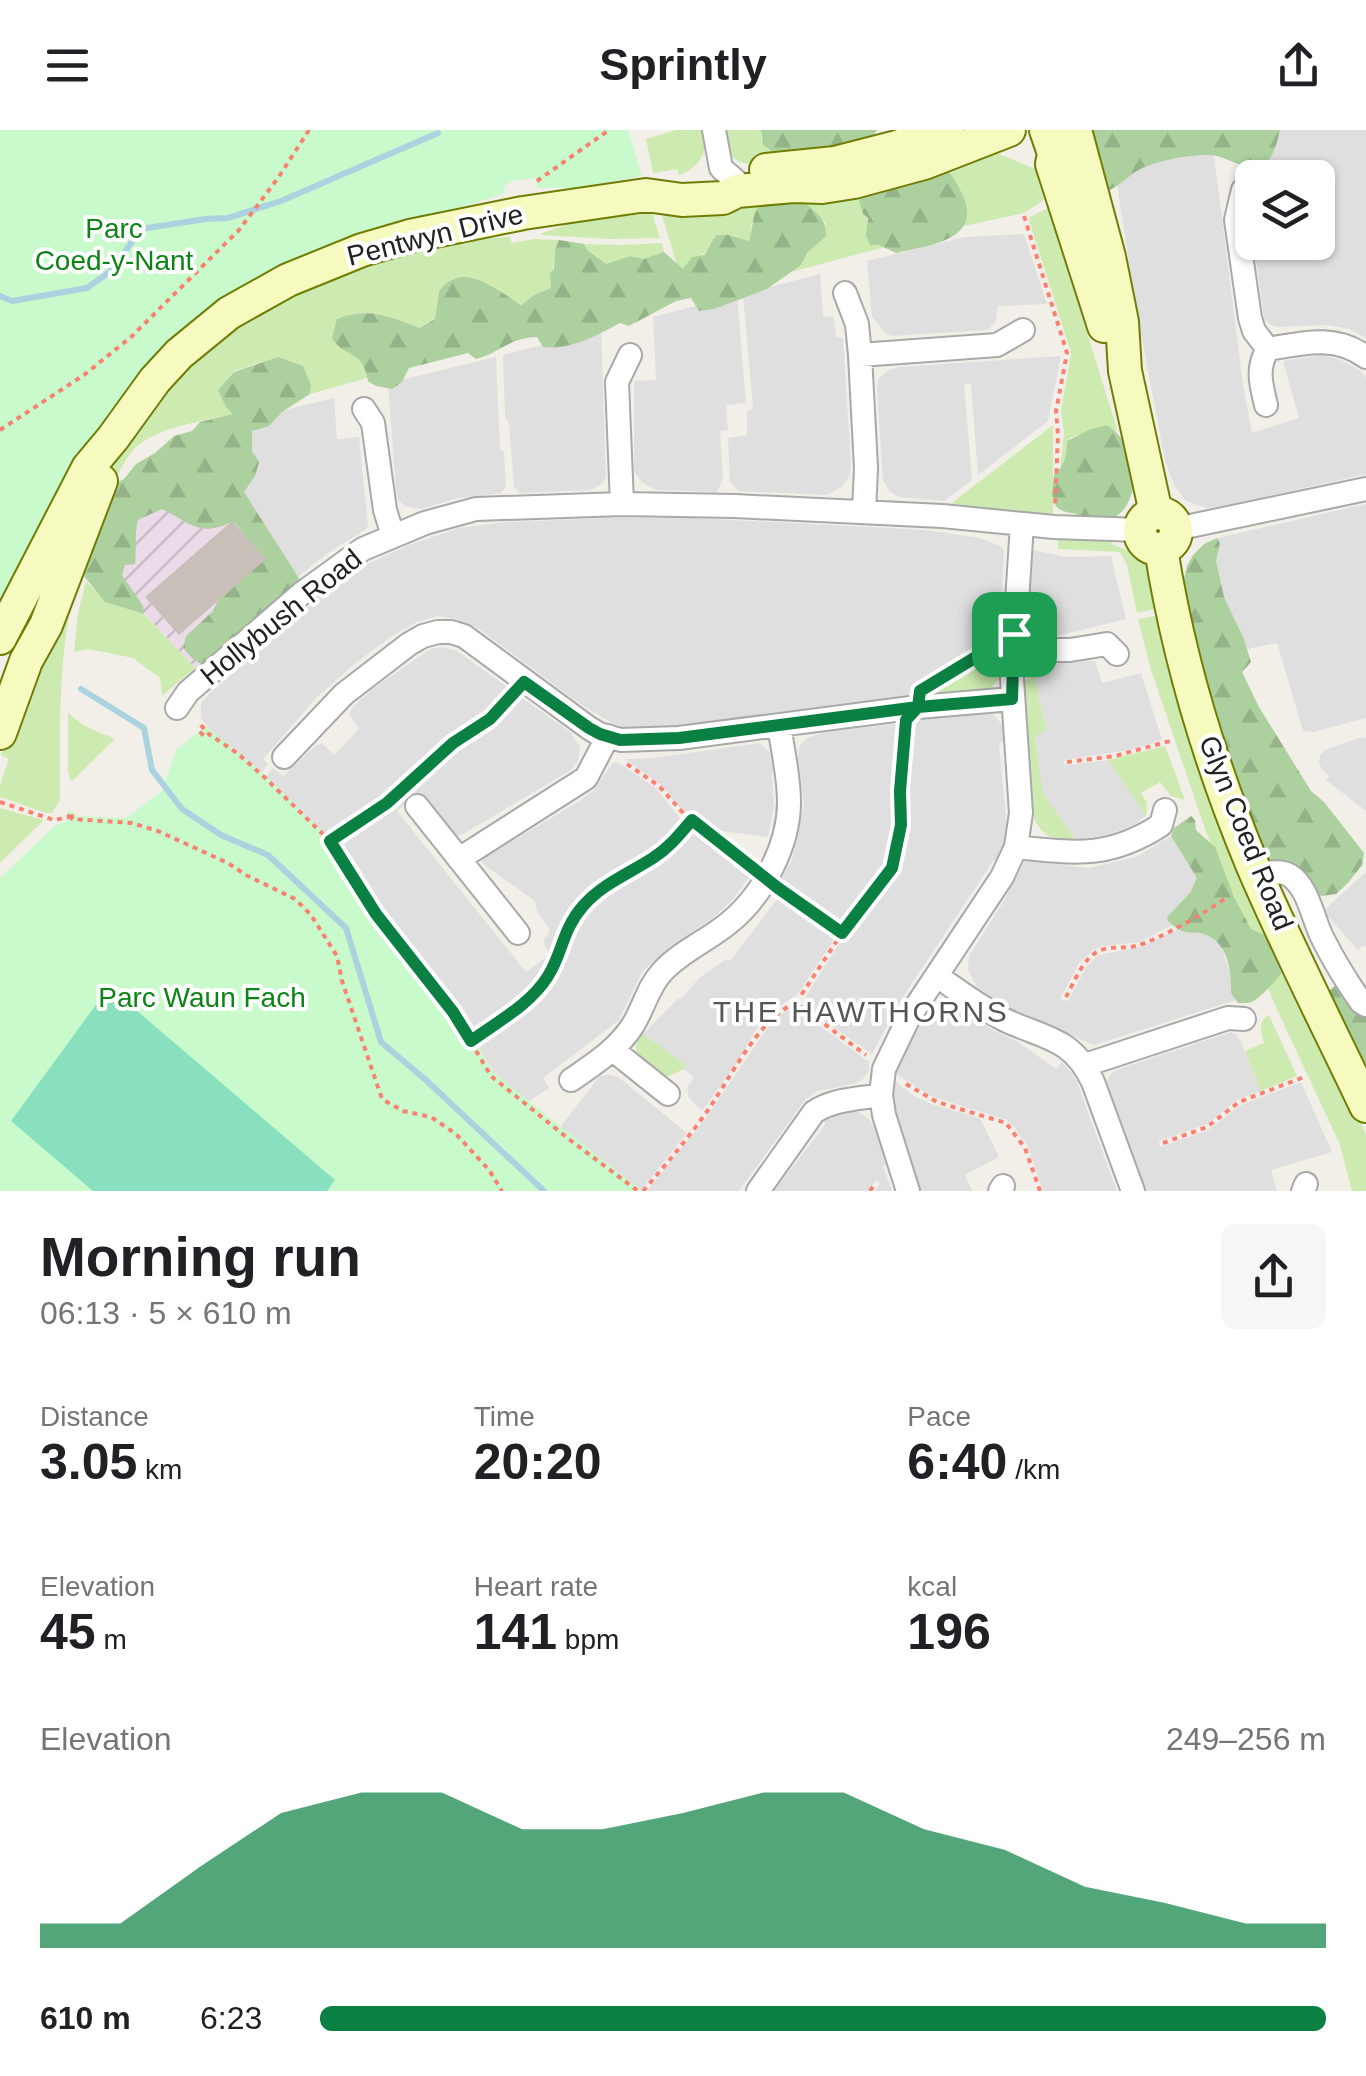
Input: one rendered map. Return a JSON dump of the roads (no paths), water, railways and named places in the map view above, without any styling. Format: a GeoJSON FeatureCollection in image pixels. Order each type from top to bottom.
{"type":"FeatureCollection","features":[{"type":"Feature","properties":{"kind":"street"},"geometry":{"type":"LineString","coordinates":[[714,130],[722,168],[733,183]]}},
{"type":"Feature","properties":{"kind":"street","name":"Pentwyn Drive"},"geometry":{"type":"LineString","coordinates":[[733,183],[805,164],[835,162],[897,147],[947,130]]}},
{"type":"Feature","properties":{"kind":"street","name":"Glyn Coed Road"},"geometry":{"type":"LineString","coordinates":[[1046,130],[1054,153],[1052,164],[1103,323],[1125,371]]}},
{"type":"Feature","properties":{"kind":"street","name":"Glyn Coed Road"},"geometry":{"type":"LineString","coordinates":[[1075,130],[1122,322],[1125,371],[1191,686],[1257,876],[1366,1106]]}},
{"type":"Feature","properties":{"kind":"street"},"geometry":{"type":"LineString","coordinates":[[1007,131],[1021,136],[1052,164]]}},
{"type":"Feature","properties":{"kind":"street","name":"Pentwyn Drive"},"geometry":{"type":"LineString","coordinates":[[0,638],[88,468],[155,380],[179,354],[229,314],[304,272],[362,250],[457,225],[646,196],[678,182],[822,188],[854,182],[924,162],[1007,131]]}},
{"type":"Feature","properties":{"kind":"street"},"geometry":{"type":"LineString","coordinates":[[1242,260],[1250,318],[1254,331],[1268,349]]}},
{"type":"Feature","properties":{"kind":"street"},"geometry":{"type":"LineString","coordinates":[[845,293],[857,324],[860,355],[866,468],[864,512]]}},
{"type":"Feature","properties":{"kind":"street"},"geometry":{"type":"LineString","coordinates":[[860,355],[997,345],[1023,330]]}},
{"type":"Feature","properties":{"kind":"street"},"geometry":{"type":"LineString","coordinates":[[1266,405],[1259,373],[1268,349],[1318,341],[1339,342],[1366,357]]}},
{"type":"Feature","properties":{"kind":"street"},"geometry":{"type":"LineString","coordinates":[[622,504],[617,382],[630,354]]}},
{"type":"Feature","properties":{"kind":"street","name":"Hollybush Road"},"geometry":{"type":"LineString","coordinates":[[364,410],[374,423],[384,510],[393,536]]}},
{"type":"Feature","properties":{"kind":"street","name":"Pentwyn Drive"},"geometry":{"type":"LineString","coordinates":[[0,732],[104,476],[113,438]]}},
{"type":"Feature","properties":{"kind":"street","name":"Hollybush Road"},"geometry":{"type":"LineString","coordinates":[[177,708],[188,692],[301,594],[362,549],[425,522],[476,509],[622,504],[735,506],[1158,530],[1366,489]]}},
{"type":"Feature","properties":{"kind":"street"},"geometry":{"type":"LineString","coordinates":[[908,1191],[880,1095],[884,1069],[909,1018],[1002,877],[1016,847],[1020,814],[1012,699],[1022,524]]}},
{"type":"Feature","properties":{"kind":"street"},"geometry":{"type":"LineString","coordinates":[[284,758],[344,694],[409,644],[424,636],[451,632],[464,636],[605,743],[1012,699]]}},
{"type":"Feature","properties":{"kind":"street"},"geometry":{"type":"LineString","coordinates":[[1014,642],[1070,650],[1107,644],[1117,654]]}},
{"type":"Feature","properties":{"kind":"street"},"geometry":{"type":"LineString","coordinates":[[571,1080],[613,1050],[635,1022],[650,987],[662,972],[731,922],[766,877],[780,844],[789,802],[778,726]]}},
{"type":"Feature","properties":{"kind":"street"},"geometry":{"type":"LineString","coordinates":[[459,859],[576,786],[586,778],[605,743]]}},
{"type":"Feature","properties":{"kind":"street"},"geometry":{"type":"LineString","coordinates":[[417,806],[518,933]]}},
{"type":"Feature","properties":{"kind":"street"},"geometry":{"type":"LineString","coordinates":[[1016,847],[1085,853],[1106,850],[1161,825],[1165,810]]}},
{"type":"Feature","properties":{"kind":"street"},"geometry":{"type":"LineString","coordinates":[[1257,876],[1280,873],[1296,882],[1324,941],[1360,1002],[1366,1005]]}},
{"type":"Feature","properties":{"kind":"street"},"geometry":{"type":"LineString","coordinates":[[937,976],[1003,1018],[1055,1040],[1078,1055],[1133,1191]]}},
{"type":"Feature","properties":{"kind":"street"},"geometry":{"type":"LineString","coordinates":[[1085,1065],[1228,1018],[1244,1020]]}},
{"type":"Feature","properties":{"kind":"street"},"geometry":{"type":"LineString","coordinates":[[613,1050],[668,1094]]}},
{"type":"Feature","properties":{"kind":"street"},"geometry":{"type":"LineString","coordinates":[[758,1191],[814,1112],[836,1102],[880,1095]]}},
{"type":"Feature","properties":{"kind":"waterway"},"geometry":{"type":"LineString","coordinates":[[0,296],[12,301],[87,288],[112,270],[141,229],[228,218],[281,201],[438,133]]}},
{"type":"Feature","properties":{"kind":"waterway"},"geometry":{"type":"LineString","coordinates":[[81,689],[144,728],[152,770],[182,809],[221,835],[268,855],[346,928],[381,1042],[544,1191]]}},
{"type":"Feature","properties":{"kind":"district","name":"THE HAWTHORNS"},"geometry":{"type":"Point","coordinates":[861,1011]}},
{"type":"Feature","properties":{"kind":"park label","name":"Parc Coed-y-Nant"},"geometry":{"type":"Point","coordinates":[114,244]}},
{"type":"Feature","properties":{"kind":"park label","name":"Parc Waun Fach"},"geometry":{"type":"Point","coordinates":[202,997]}}]}
